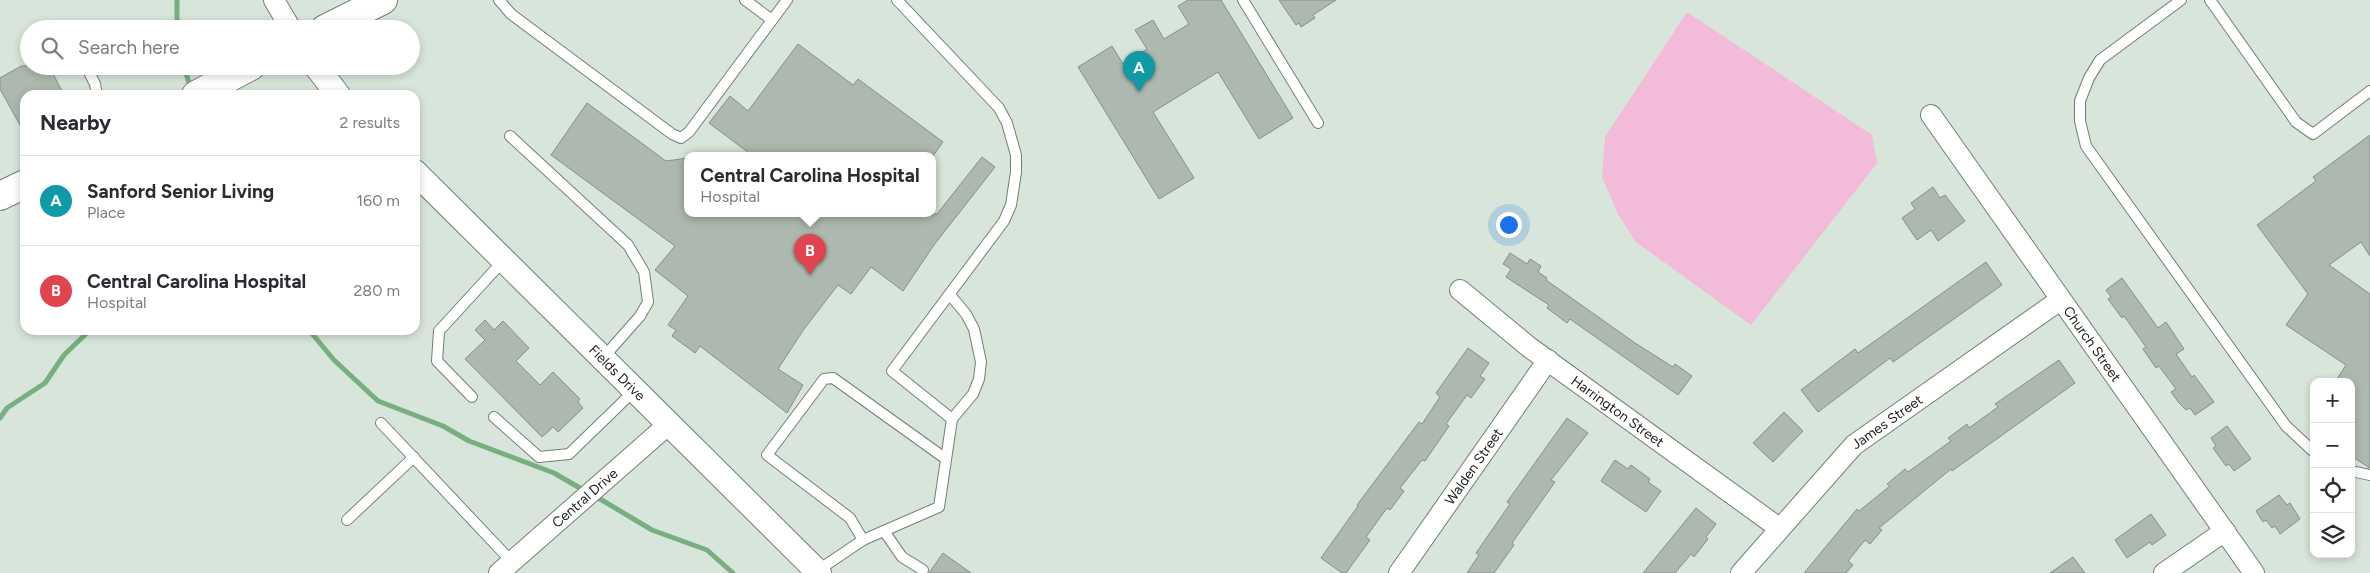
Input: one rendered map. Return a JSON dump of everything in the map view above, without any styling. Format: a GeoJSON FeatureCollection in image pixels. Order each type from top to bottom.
{"type":"FeatureCollection","features":[{"type":"Feature","properties":{"kind":"main road"},"geometry":{"type":"LineString","coordinates":[[343,20],[383,0]]}},
{"type":"Feature","properties":{"kind":"main road"},"geometry":{"type":"LineString","coordinates":[[205,90],[234,75]]}},
{"type":"Feature","properties":{"kind":"main road"},"geometry":{"type":"LineString","coordinates":[[0,196],[20,186]]}},
{"type":"Feature","properties":{"kind":"street"},"geometry":{"type":"LineString","coordinates":[[274,0],[286,20]]}},
{"type":"Feature","properties":{"kind":"street"},"geometry":{"type":"LineString","coordinates":[[323,75],[334,90]]}},
{"type":"Feature","properties":{"kind":"street","name":"Church Street"},"geometry":{"type":"LineString","coordinates":[[1932,115],[2060,300],[2254,573]]}},
{"type":"Feature","properties":{"kind":"street","name":"Fields Drive"},"geometry":{"type":"LineString","coordinates":[[420,177],[818,572]]}},
{"type":"Feature","properties":{"kind":"street","name":"Harrington Street"},"geometry":{"type":"LineString","coordinates":[[1460,290],[1548,360],[1779,528]]}},
{"type":"Feature","properties":{"kind":"street","name":"James Street"},"geometry":{"type":"LineString","coordinates":[[1741,573],[1854,445],[2060,300]]}},
{"type":"Feature","properties":{"kind":"street","name":"Walden Street"},"geometry":{"type":"LineString","coordinates":[[1399,573],[1548,360]]}},
{"type":"Feature","properties":{"kind":"street","name":"Central Drive"},"geometry":{"type":"LineString","coordinates":[[505,568],[670,423]]}},
{"type":"Feature","properties":{"kind":"street"},"geometry":{"type":"LineString","coordinates":[[2164,573],[2225,531]]}},
{"type":"Feature","properties":{"kind":"lane"},"geometry":{"type":"LineString","coordinates":[[499,0],[511,14],[672,134],[681,138],[689,132],[787,0]]}},
{"type":"Feature","properties":{"kind":"lane"},"geometry":{"type":"LineString","coordinates":[[745,0],[772,20]]}},
{"type":"Feature","properties":{"kind":"lane"},"geometry":{"type":"LineString","coordinates":[[896,0],[999,108],[1010,131],[1016,156],[1014,189],[1004,221],[892,371],[952,419]]}},
{"type":"Feature","properties":{"kind":"lane"},"geometry":{"type":"LineString","coordinates":[[1243,0],[1318,123]]}},
{"type":"Feature","properties":{"kind":"lane"},"geometry":{"type":"LineString","coordinates":[[2181,0],[2100,60],[2089,78],[2080,101],[2080,121],[2086,146],[2286,426],[2310,448]]}},
{"type":"Feature","properties":{"kind":"lane"},"geometry":{"type":"LineString","coordinates":[[2210,0],[2296,122],[2313,134],[2370,91]]}},
{"type":"Feature","properties":{"kind":"lane"},"geometry":{"type":"LineString","coordinates":[[91,75],[96,84],[97,90]]}},
{"type":"Feature","properties":{"kind":"lane"},"geometry":{"type":"LineString","coordinates":[[510,136],[628,245],[644,272],[648,302],[640,316],[603,358]]}},
{"type":"Feature","properties":{"kind":"lane"},"geometry":{"type":"LineString","coordinates":[[472,397],[437,361],[439,332],[504,260]]}},
{"type":"Feature","properties":{"kind":"lane"},"geometry":{"type":"LineString","coordinates":[[818,572],[862,540],[939,507],[952,419],[973,394],[979,379],[980,362],[974,329],[966,314],[950,295]]}},
{"type":"Feature","properties":{"kind":"lane"},"geometry":{"type":"LineString","coordinates":[[862,540],[850,518],[767,456],[824,379],[833,378],[946,459]]}},
{"type":"Feature","properties":{"kind":"lane"},"geometry":{"type":"LineString","coordinates":[[494,417],[539,457],[569,454],[635,390]]}},
{"type":"Feature","properties":{"kind":"lane"},"geometry":{"type":"LineString","coordinates":[[381,423],[414,457],[505,568]]}},
{"type":"Feature","properties":{"kind":"lane"},"geometry":{"type":"LineString","coordinates":[[346,520],[414,457]]}},
{"type":"Feature","properties":{"kind":"lane"},"geometry":{"type":"LineString","coordinates":[[2355,472],[2370,475]]}},
{"type":"Feature","properties":{"kind":"lane"},"geometry":{"type":"LineString","coordinates":[[884,531],[902,557],[923,570]]}},
{"type":"Feature","properties":{"kind":"shaded area"},"geometry":{"type":"Polygon","coordinates":[[[1687,12],[1872,135],[1877,163],[1751,325],[1636,242],[1618,214],[1602,177],[1605,137],[1687,12]]]}},
{"type":"Feature","properties":{"kind":"building"},"geometry":{"type":"Polygon","coordinates":[[[1188,0],[1221,0],[1293,118],[1259,139],[1218,72],[1153,112],[1194,178],[1159,199],[1078,67],[1112,46],[1123,64],[1147,49],[1135,30],[1153,20],[1164,39],[1189,24],[1178,6],[1188,0]]]}},
{"type":"Feature","properties":{"kind":"building"},"geometry":{"type":"Polygon","coordinates":[[[1279,0],[1336,0],[1313,15],[1315,18],[1301,27],[1299,23],[1296,25],[1279,0]]]}},
{"type":"Feature","properties":{"kind":"building"},"geometry":{"type":"Polygon","coordinates":[[[798,44],[853,85],[858,79],[943,142],[936,152],[748,152],[709,123],[730,96],[748,111],[798,44]]]}},
{"type":"Feature","properties":{"kind":"building"},"geometry":{"type":"Polygon","coordinates":[[[20,67],[20,75],[54,75],[61,90],[20,90],[20,125],[0,89],[0,78],[20,67]]]}},
{"type":"Feature","properties":{"kind":"building"},"geometry":{"type":"Polygon","coordinates":[[[587,103],[666,161],[684,159],[684,217],[936,217],[936,214],[982,157],[995,167],[934,245],[903,291],[871,267],[851,294],[838,285],[804,329],[778,369],[803,385],[787,413],[700,346],[695,353],[672,336],[676,330],[668,325],[688,296],[655,270],[675,246],[551,155],[587,103]]]}},
{"type":"Feature","properties":{"kind":"building"},"geometry":{"type":"Polygon","coordinates":[[[2370,135],[2370,256],[2361,242],[2329,265],[2370,294],[2370,468],[2355,459],[2355,378],[2338,378],[2346,365],[2286,325],[2308,294],[2257,225],[2316,181],[2313,177],[2370,135]]]}},
{"type":"Feature","properties":{"kind":"building"},"geometry":{"type":"Polygon","coordinates":[[[1933,187],[1940,198],[1945,195],[1965,221],[1938,241],[1931,230],[1917,240],[1902,218],[1915,209],[1911,203],[1933,187]]]}},
{"type":"Feature","properties":{"kind":"building"},"geometry":{"type":"Polygon","coordinates":[[[1510,253],[1527,264],[1530,259],[1541,266],[1538,272],[1547,278],[1546,280],[1635,343],[1673,367],[1675,364],[1692,376],[1678,395],[1570,319],[1567,323],[1547,308],[1549,305],[1506,277],[1511,269],[1503,264],[1510,253]]]}},
{"type":"Feature","properties":{"kind":"building"},"geometry":{"type":"Polygon","coordinates":[[[1986,262],[2002,285],[1893,362],[1890,358],[1818,412],[1801,390],[1855,349],[1858,353],[1986,262]]]}},
{"type":"Feature","properties":{"kind":"building"},"geometry":{"type":"Polygon","coordinates":[[[2122,278],[2158,328],[2166,322],[2184,349],[2176,354],[2192,377],[2194,375],[2214,402],[2195,415],[2190,408],[2186,410],[2179,403],[2171,392],[2176,389],[2159,366],[2156,368],[2143,349],[2146,347],[2124,316],[2122,318],[2108,299],[2111,297],[2106,290],[2122,278]]]}},
{"type":"Feature","properties":{"kind":"building"},"geometry":{"type":"Polygon","coordinates":[[[485,320],[494,330],[503,321],[529,348],[516,361],[540,385],[553,372],[580,399],[578,402],[583,408],[558,432],[553,427],[542,437],[465,359],[485,340],[475,330],[485,320]]]}},
{"type":"Feature","properties":{"kind":"building"},"geometry":{"type":"Polygon","coordinates":[[[1468,348],[1489,363],[1480,376],[1485,379],[1471,398],[1467,395],[1446,424],[1449,426],[1425,461],[1422,460],[1400,488],[1404,491],[1390,510],[1387,508],[1366,537],[1370,540],[1346,573],[1342,573],[1321,558],[1357,505],[1419,422],[1422,424],[1440,397],[1436,393],[1468,348]]]}},
{"type":"Feature","properties":{"kind":"building"},"geometry":{"type":"Polygon","coordinates":[[[2059,360],[2075,383],[1952,471],[1951,469],[1879,528],[1882,530],[1870,544],[1865,540],[1848,561],[1853,565],[1846,573],[1804,573],[1857,509],[1859,511],[1890,486],[1887,484],[1905,469],[1908,472],[1951,441],[1948,438],[1967,424],[1969,428],[1998,407],[1995,404],[2059,360]]]}},
{"type":"Feature","properties":{"kind":"building"},"geometry":{"type":"Polygon","coordinates":[[[1784,412],[1803,431],[1773,462],[1753,443],[1784,412]]]}},
{"type":"Feature","properties":{"kind":"building"},"geometry":{"type":"Polygon","coordinates":[[[1567,418],[1588,433],[1551,480],[1555,482],[1512,543],[1514,545],[1494,573],[1467,573],[1479,555],[1476,553],[1510,504],[1507,502],[1567,418]]]}},
{"type":"Feature","properties":{"kind":"building"},"geometry":{"type":"Polygon","coordinates":[[[2227,426],[2251,459],[2234,471],[2229,464],[2226,466],[2213,448],[2216,446],[2211,438],[2227,426]]]}},
{"type":"Feature","properties":{"kind":"building"},"geometry":{"type":"Polygon","coordinates":[[[1615,460],[1628,469],[1631,465],[1650,479],[1648,482],[1661,491],[1646,512],[1601,481],[1615,460]]]}},
{"type":"Feature","properties":{"kind":"building"},"geometry":{"type":"Polygon","coordinates":[[[2279,495],[2287,505],[2290,503],[2300,519],[2280,534],[2275,526],[2272,528],[2266,520],[2263,522],[2256,511],[2279,495]]]}},
{"type":"Feature","properties":{"kind":"building"},"geometry":{"type":"Polygon","coordinates":[[[1696,508],[1716,524],[1706,537],[1708,539],[1694,557],[1691,554],[1675,573],[1643,573],[1696,508]]]}},
{"type":"Feature","properties":{"kind":"building"},"geometry":{"type":"Polygon","coordinates":[[[2151,514],[2166,535],[2152,545],[2150,542],[2127,558],[2115,540],[2151,514]]]}},
{"type":"Feature","properties":{"kind":"building"},"geometry":{"type":"Polygon","coordinates":[[[943,553],[971,573],[929,573],[943,553]]]}},
{"type":"Feature","properties":{"kind":"building"},"geometry":{"type":"Polygon","coordinates":[[[2073,557],[2085,573],[2050,573],[2073,557]]]}},
{"type":"Feature","properties":{"kind":"waterway"},"geometry":{"type":"LineString","coordinates":[[177,0],[177,20]]}},
{"type":"Feature","properties":{"kind":"waterway"},"geometry":{"type":"LineString","coordinates":[[187,75],[191,90]]}},
{"type":"Feature","properties":{"kind":"waterway"},"geometry":{"type":"LineString","coordinates":[[0,418],[7,408],[45,383],[64,355],[85,335]]}},
{"type":"Feature","properties":{"kind":"waterway"},"geometry":{"type":"LineString","coordinates":[[313,335],[334,360],[378,401],[443,426],[469,441],[554,473],[585,491]]}},
{"type":"Feature","properties":{"kind":"waterway"},"geometry":{"type":"LineString","coordinates":[[595,496],[652,530],[707,550],[733,573]]}},
{"type":"Feature","properties":{"kind":"place","name":"Sanford Senior Living"},"geometry":{"type":"Point","coordinates":[1139,92]}},
{"type":"Feature","properties":{"kind":"place","name":"Central Carolina Hospital"},"geometry":{"type":"Point","coordinates":[810,275]}}]}
